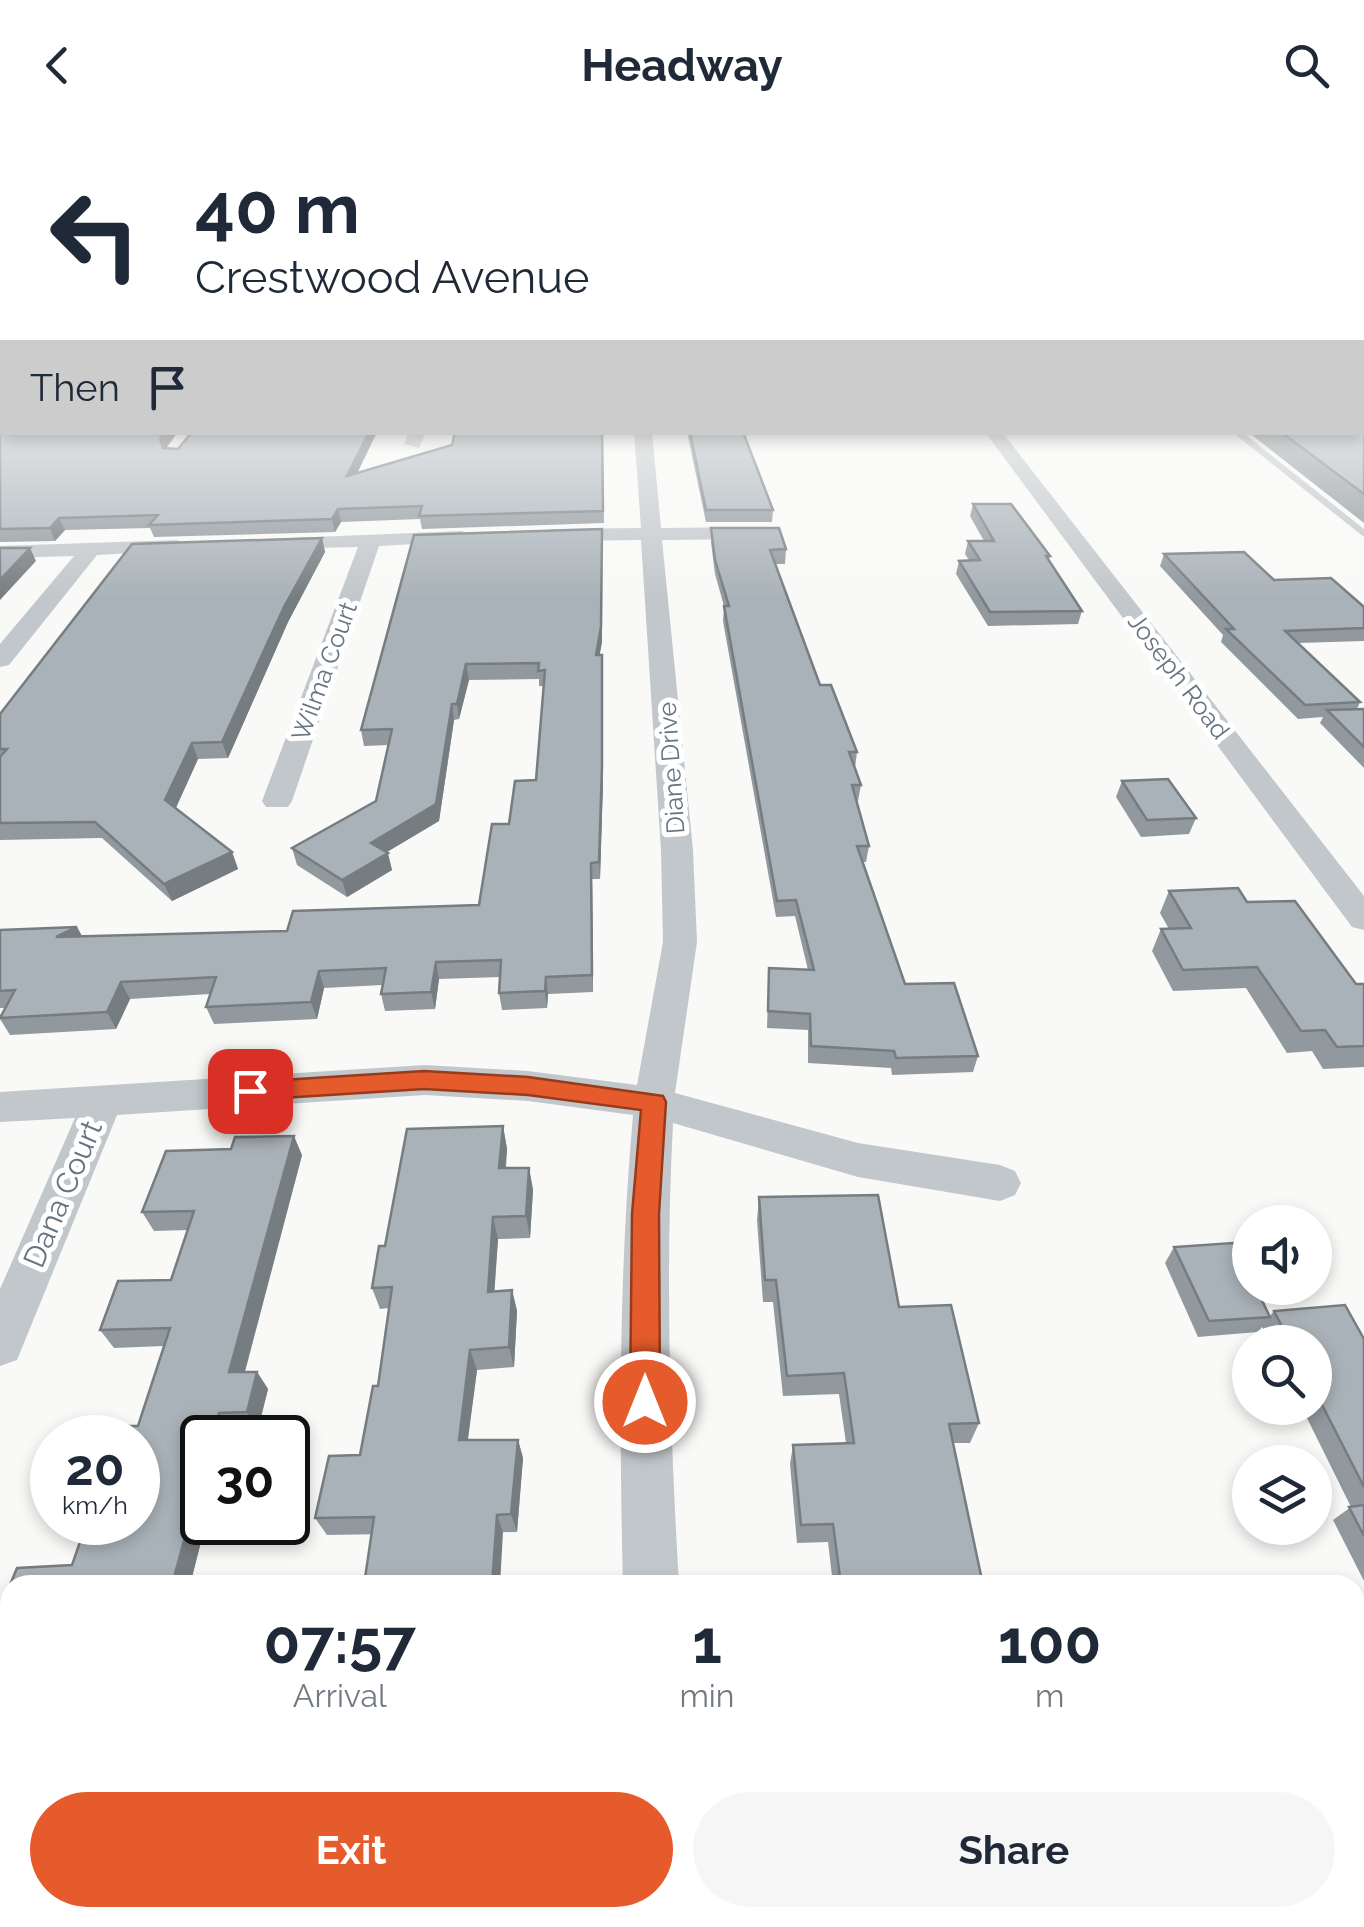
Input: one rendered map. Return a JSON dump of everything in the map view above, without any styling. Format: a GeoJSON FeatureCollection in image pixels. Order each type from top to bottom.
{"type":"FeatureCollection","features":[{"type":"Feature","properties":{"kind":"street","name":"Diane Drive"},"geometry":{"type":"LineString","coordinates":[[642,435],[677,850],[680,942],[654,1102],[646,1214],[645,1440],[652,1575]]}},
{"type":"Feature","properties":{"kind":"street","name":"Joseph Road"},"geometry":{"type":"LineString","coordinates":[[995,435],[1364,918]]}},
{"type":"Feature","properties":{"kind":"street"},"geometry":{"type":"LineString","coordinates":[[530,536],[778,532]]}},
{"type":"Feature","properties":{"kind":"street"},"geometry":{"type":"LineString","coordinates":[[251,544],[490,536]]}},
{"type":"Feature","properties":{"kind":"street","name":"Wilma Court"},"geometry":{"type":"LineString","coordinates":[[277,801],[371,540]]}},
{"type":"Feature","properties":{"kind":"street"},"geometry":{"type":"LineString","coordinates":[[0,552],[191,546]]}},
{"type":"Feature","properties":{"kind":"street"},"geometry":{"type":"LineString","coordinates":[[0,660],[91,549]]}},
{"type":"Feature","properties":{"kind":"street"},"geometry":{"type":"LineString","coordinates":[[0,1107],[424,1080],[528,1086],[654,1102],[858,1160],[1000,1183]]}},
{"type":"Feature","properties":{"kind":"street","name":"Dana Court"},"geometry":{"type":"LineString","coordinates":[[0,1344],[103,1100]]}},
{"type":"Feature","properties":{"kind":"lane"},"geometry":{"type":"LineString","coordinates":[[1240,435],[1364,534]]}},
{"type":"Feature","properties":{"kind":"building"},"geometry":{"type":"Polygon","coordinates":[[[0,435],[163,435],[163,448],[178,449],[190,435],[368,435],[347,476],[452,445],[454,435],[602,435],[603,511],[419,516],[422,506],[338,509],[332,519],[149,525],[158,515],[59,518],[50,528],[0,529],[0,435]]]}},
{"type":"Feature","properties":{"kind":"building"},"geometry":{"type":"Polygon","coordinates":[[[691,435],[744,435],[773,510],[706,510],[691,435]]]}},
{"type":"Feature","properties":{"kind":"building"},"geometry":{"type":"Polygon","coordinates":[[[1285,435],[1364,435],[1364,494],[1285,435]]]}},
{"type":"Feature","properties":{"kind":"building"},"geometry":{"type":"Polygon","coordinates":[[[973,504],[1011,504],[1050,556],[1046,556],[1082,611],[990,612],[959,561],[980,560],[968,541],[994,541],[973,504]]]}},
{"type":"Feature","properties":{"kind":"building"},"geometry":{"type":"Polygon","coordinates":[[[711,528],[779,528],[786,549],[770,550],[820,685],[831,685],[857,752],[849,752],[861,785],[852,785],[869,846],[857,846],[905,984],[954,983],[978,1056],[896,1058],[894,1051],[811,1046],[810,1014],[768,1011],[769,968],[814,970],[796,900],[777,901],[724,606],[729,606],[715,560],[711,528]]]}},
{"type":"Feature","properties":{"kind":"building"},"geometry":{"type":"Polygon","coordinates":[[[602,529],[601,627],[596,655],[602,655],[602,766],[599,862],[591,863],[592,975],[546,977],[545,991],[499,993],[501,960],[436,962],[431,992],[381,994],[386,968],[319,971],[311,1002],[206,1007],[216,977],[121,982],[107,1012],[0,1018],[15,990],[0,991],[0,930],[77,927],[56,937],[287,931],[293,911],[479,905],[492,824],[509,824],[515,781],[536,780],[545,670],[538,671],[539,663],[466,664],[457,704],[452,704],[436,804],[371,843],[388,853],[342,880],[292,848],[376,801],[392,729],[361,730],[414,535],[602,529]]]}},
{"type":"Feature","properties":{"kind":"building"},"geometry":{"type":"Polygon","coordinates":[[[322,538],[284,607],[222,742],[192,743],[165,800],[232,852],[164,884],[95,822],[0,823],[0,757],[7,749],[0,749],[0,714],[132,544],[322,538]]]}},
{"type":"Feature","properties":{"kind":"building"},"geometry":{"type":"Polygon","coordinates":[[[0,548],[30,548],[0,580],[0,548]]]}},
{"type":"Feature","properties":{"kind":"building"},"geometry":{"type":"Polygon","coordinates":[[[1244,552],[1274,580],[1331,578],[1364,607],[1364,628],[1285,631],[1360,702],[1305,705],[1226,629],[1234,629],[1164,554],[1244,552]]]}},
{"type":"Feature","properties":{"kind":"building"},"geometry":{"type":"Polygon","coordinates":[[[1364,709],[1364,747],[1327,710],[1364,709]]]}},
{"type":"Feature","properties":{"kind":"building"},"geometry":{"type":"Polygon","coordinates":[[[1168,779],[1196,818],[1147,820],[1122,781],[1168,779]]]}},
{"type":"Feature","properties":{"kind":"building"},"geometry":{"type":"Polygon","coordinates":[[[1238,888],[1247,902],[1295,901],[1356,984],[1364,984],[1364,1046],[1337,1047],[1325,1030],[1301,1031],[1257,967],[1183,970],[1161,929],[1191,928],[1169,891],[1238,888]]]}},
{"type":"Feature","properties":{"kind":"building"},"geometry":{"type":"Polygon","coordinates":[[[503,1126],[499,1168],[529,1168],[526,1216],[493,1217],[488,1292],[512,1290],[509,1347],[470,1350],[459,1440],[518,1440],[511,1514],[497,1515],[493,1575],[365,1575],[374,1517],[315,1518],[329,1456],[360,1455],[373,1386],[378,1386],[392,1287],[372,1288],[379,1246],[385,1246],[407,1129],[503,1126]]]}},
{"type":"Feature","properties":{"kind":"building"},"geometry":{"type":"Polygon","coordinates":[[[294,1136],[229,1372],[257,1372],[247,1412],[180,1415],[183,1545],[175,1575],[14,1575],[17,1568],[72,1565],[79,1545],[160,1545],[160,1415],[142,1415],[170,1328],[100,1330],[118,1281],[171,1280],[194,1211],[142,1212],[166,1151],[231,1149],[235,1137],[294,1136]]]}},
{"type":"Feature","properties":{"kind":"building"},"geometry":{"type":"Polygon","coordinates":[[[878,1195],[899,1307],[951,1305],[979,1423],[949,1424],[981,1575],[840,1575],[833,1524],[801,1525],[793,1445],[854,1443],[844,1373],[787,1376],[776,1280],[765,1280],[759,1197],[878,1195]]]}},
{"type":"Feature","properties":{"kind":"building"},"geometry":{"type":"Polygon","coordinates":[[[1232,1243],[1232,1305],[1264,1305],[1270,1317],[1209,1321],[1174,1247],[1232,1243]]]}},
{"type":"Feature","properties":{"kind":"building"},"geometry":{"type":"Polygon","coordinates":[[[1345,1305],[1364,1339],[1364,1487],[1332,1424],[1332,1325],[1281,1325],[1274,1311],[1345,1305]]]}},
{"type":"Feature","properties":{"kind":"building"},"geometry":{"type":"Polygon","coordinates":[[[1364,1505],[1364,1536],[1349,1507],[1364,1505]]]}},
{"type":"Feature","properties":{"kind":"route"},"geometry":{"type":"LineString","coordinates":[[250,1091],[424,1080],[528,1086],[654,1102],[646,1214],[645,1402]]}}]}
